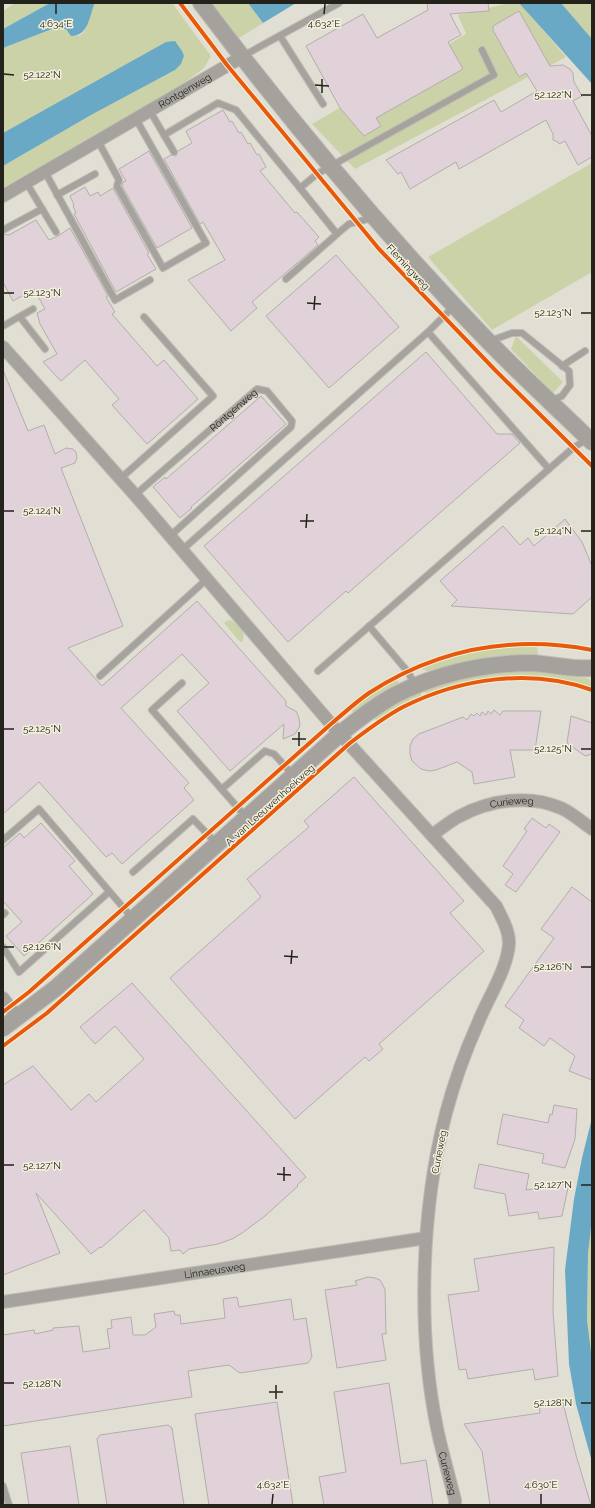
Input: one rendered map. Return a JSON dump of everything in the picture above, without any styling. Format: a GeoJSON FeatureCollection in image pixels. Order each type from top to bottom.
{"type":"FeatureCollection","features":[{"type":"Feature","properties":{"kind":"street","name":"Flemingweg"},"geometry":{"type":"LineString","coordinates":[[201,3],[242,57],[331,166],[375,217],[489,342],[590,440]]}},
{"type":"Feature","properties":{"kind":"street","name":"Röntgenweg"},"geometry":{"type":"LineString","coordinates":[[3,196],[242,57]]}},
{"type":"Feature","properties":{"kind":"street"},"geometry":{"type":"LineString","coordinates":[[3,347],[135,495],[341,733]]}},
{"type":"Feature","properties":{"kind":"street","name":"A. van Leeuwenhoekweg"},"geometry":{"type":"LineString","coordinates":[[3,1028],[56,988],[341,733],[366,713],[393,696],[426,681],[453,673],[492,665],[533,663],[589,670]]}},
{"type":"Feature","properties":{"kind":"street","name":"Curieweg"},"geometry":{"type":"LineString","coordinates":[[341,733],[496,906],[506,924],[509,943],[505,962],[477,1024],[460,1069],[446,1113],[436,1160],[426,1238],[425,1300],[428,1361],[437,1427],[455,1505]]}},
{"type":"Feature","properties":{"kind":"street","name":"Curieweg"},"geometry":{"type":"LineString","coordinates":[[432,835],[459,817],[473,810],[505,802],[523,800],[542,802],[562,809],[592,829]]}},
{"type":"Feature","properties":{"kind":"street"},"geometry":{"type":"LineString","coordinates":[[3,998],[18,1018]]}},
{"type":"Feature","properties":{"kind":"street","name":"Linnaeusweg"},"geometry":{"type":"LineString","coordinates":[[3,1302],[426,1238]]}},
{"type":"Feature","properties":{"kind":"lane"},"geometry":{"type":"LineString","coordinates":[[242,57],[339,3]]}},
{"type":"Feature","properties":{"kind":"lane"},"geometry":{"type":"LineString","coordinates":[[280,36],[323,104]]}},
{"type":"Feature","properties":{"kind":"lane"},"geometry":{"type":"LineString","coordinates":[[300,188],[317,174],[494,75],[482,50]]}},
{"type":"Feature","properties":{"kind":"lane"},"geometry":{"type":"LineString","coordinates":[[164,135],[218,103],[236,110],[337,234]]}},
{"type":"Feature","properties":{"kind":"lane"},"geometry":{"type":"LineString","coordinates":[[150,111],[174,152]]}},
{"type":"Feature","properties":{"kind":"lane"},"geometry":{"type":"LineString","coordinates":[[98,141],[119,180],[117,186],[162,268],[206,243],[136,119]]}},
{"type":"Feature","properties":{"kind":"lane"},"geometry":{"type":"LineString","coordinates":[[44,172],[115,300],[150,280]]}},
{"type":"Feature","properties":{"kind":"lane"},"geometry":{"type":"LineString","coordinates":[[57,195],[94,174]]}},
{"type":"Feature","properties":{"kind":"lane"},"geometry":{"type":"LineString","coordinates":[[26,182],[56,232]]}},
{"type":"Feature","properties":{"kind":"lane"},"geometry":{"type":"LineString","coordinates":[[3,230],[42,209]]}},
{"type":"Feature","properties":{"kind":"lane"},"geometry":{"type":"LineString","coordinates":[[286,279],[349,224],[375,217]]}},
{"type":"Feature","properties":{"kind":"lane"},"geometry":{"type":"LineString","coordinates":[[182,550],[428,332],[455,305]]}},
{"type":"Feature","properties":{"kind":"lane"},"geometry":{"type":"LineString","coordinates":[[3,326],[33,309]]}},
{"type":"Feature","properties":{"kind":"lane"},"geometry":{"type":"LineString","coordinates":[[20,317],[45,349]]}},
{"type":"Feature","properties":{"kind":"lane"},"geometry":{"type":"LineString","coordinates":[[120,479],[213,396],[144,318]]}},
{"type":"Feature","properties":{"kind":"lane"},"geometry":{"type":"LineString","coordinates":[[428,332],[549,469]]}},
{"type":"Feature","properties":{"kind":"lane"},"geometry":{"type":"LineString","coordinates":[[489,342],[512,333],[522,333],[568,371],[570,385],[562,396],[550,401]]}},
{"type":"Feature","properties":{"kind":"lane"},"geometry":{"type":"LineString","coordinates":[[562,366],[585,350]]}},
{"type":"Feature","properties":{"kind":"lane","name":"Röntgenweg"},"geometry":{"type":"LineString","coordinates":[[135,495],[256,389],[267,391],[292,420],[291,427],[170,536]]}},
{"type":"Feature","properties":{"kind":"lane"},"geometry":{"type":"LineString","coordinates":[[318,671],[573,448],[590,440]]}},
{"type":"Feature","properties":{"kind":"lane"},"geometry":{"type":"LineString","coordinates":[[100,676],[207,579]]}},
{"type":"Feature","properties":{"kind":"lane"},"geometry":{"type":"LineString","coordinates":[[369,626],[408,672],[416,686]]}},
{"type":"Feature","properties":{"kind":"lane"},"geometry":{"type":"LineString","coordinates":[[182,683],[152,710],[247,818]]}},
{"type":"Feature","properties":{"kind":"lane"},"geometry":{"type":"LineString","coordinates":[[222,789],[265,751],[274,754],[293,775]]}},
{"type":"Feature","properties":{"kind":"lane"},"geometry":{"type":"LineString","coordinates":[[3,840],[39,809],[133,919]]}},
{"type":"Feature","properties":{"kind":"lane"},"geometry":{"type":"LineString","coordinates":[[133,872],[193,819],[217,844]]}},
{"type":"Feature","properties":{"kind":"lane"},"geometry":{"type":"LineString","coordinates":[[3,947],[19,972],[109,892]]}},
{"type":"Feature","properties":{"kind":"lane"},"geometry":{"type":"LineString","coordinates":[[3,1486],[9,1505]]}},
{"type":"Feature","properties":{"kind":"green space"},"geometry":{"type":"Polygon","coordinates":[[[15,3],[50,3],[3,29],[3,11],[15,3]]]}},
{"type":"Feature","properties":{"kind":"green space"},"geometry":{"type":"Polygon","coordinates":[[[95,3],[172,3],[211,56],[204,68],[176,89],[3,188],[3,166],[91,115],[175,70],[184,56],[178,45],[73,95],[3,133],[3,48],[52,29],[66,29],[79,36],[84,32],[95,3]]]}},
{"type":"Feature","properties":{"kind":"green space"},"geometry":{"type":"Polygon","coordinates":[[[211,3],[248,3],[263,23],[236,40],[211,3]]]}},
{"type":"Feature","properties":{"kind":"green space"},"geometry":{"type":"Polygon","coordinates":[[[510,3],[520,3],[566,57],[355,169],[312,124],[466,34],[458,15],[510,3]]]}},
{"type":"Feature","properties":{"kind":"green space"},"geometry":{"type":"Polygon","coordinates":[[[561,3],[590,3],[592,6],[592,39],[561,3]]]}},
{"type":"Feature","properties":{"kind":"green space"},"geometry":{"type":"Polygon","coordinates":[[[592,163],[592,272],[492,330],[428,257],[592,163]]]}},
{"type":"Feature","properties":{"kind":"green space"},"geometry":{"type":"Polygon","coordinates":[[[516,336],[563,382],[553,393],[511,349],[516,336]]]}},
{"type":"Feature","properties":{"kind":"green space"},"geometry":{"type":"Polygon","coordinates":[[[228,620],[238,625],[243,631],[244,635],[242,642],[240,642],[224,623],[228,620]]]}},
{"type":"Feature","properties":{"kind":"green space"},"geometry":{"type":"Polygon","coordinates":[[[537,646],[538,655],[431,673],[422,669],[440,661],[480,651],[537,646]]]}},
{"type":"Feature","properties":{"kind":"green space"},"geometry":{"type":"Polygon","coordinates":[[[516,671],[545,671],[586,678],[592,680],[592,688],[549,679],[508,677],[488,678],[468,682],[426,694],[424,690],[469,677],[516,671]]]}},
{"type":"Feature","properties":{"kind":"green space"},"geometry":{"type":"Polygon","coordinates":[[[397,680],[399,683],[397,687],[358,711],[353,712],[351,710],[368,696],[397,680]]]}},
{"type":"Feature","properties":{"kind":"green space"},"geometry":{"type":"Polygon","coordinates":[[[420,692],[422,695],[397,707],[376,720],[373,717],[393,705],[420,692]]]}},
{"type":"Feature","properties":{"kind":"green space"},"geometry":{"type":"Polygon","coordinates":[[[592,1218],[592,1360],[587,1320],[588,1254],[592,1218]]]}},
{"type":"Feature","properties":{"kind":"water"},"geometry":{"type":"Polygon","coordinates":[[[50,3],[95,3],[88,24],[82,33],[71,36],[66,29],[52,29],[3,48],[3,29],[50,3]]]}},
{"type":"Feature","properties":{"kind":"water"},"geometry":{"type":"Polygon","coordinates":[[[248,3],[296,3],[263,23],[248,3]]]}},
{"type":"Feature","properties":{"kind":"water"},"geometry":{"type":"Polygon","coordinates":[[[519,3],[561,3],[592,39],[592,84],[519,3]]]}},
{"type":"Feature","properties":{"kind":"water"},"geometry":{"type":"Polygon","coordinates":[[[175,41],[184,56],[181,64],[175,70],[91,115],[3,166],[3,133],[166,42],[175,41]]]}},
{"type":"Feature","properties":{"kind":"water"},"geometry":{"type":"Polygon","coordinates":[[[592,1118],[592,1218],[588,1254],[587,1320],[592,1360],[592,1462],[576,1404],[569,1364],[565,1270],[574,1199],[592,1118]]]}},
{"type":"Feature","properties":{"kind":"building"},"geometry":{"type":"Polygon","coordinates":[[[427,3],[488,3],[489,11],[450,14],[461,35],[448,42],[463,69],[376,118],[381,126],[364,136],[340,108],[306,46],[363,14],[377,38],[428,10],[427,3]]]}},
{"type":"Feature","properties":{"kind":"building"},"geometry":{"type":"Polygon","coordinates":[[[519,11],[550,66],[563,65],[570,69],[573,73],[574,82],[582,96],[573,101],[592,136],[592,157],[578,165],[565,141],[559,144],[553,140],[553,134],[546,120],[459,169],[456,162],[410,189],[401,172],[398,174],[386,160],[494,100],[501,112],[537,91],[526,73],[519,77],[493,30],[493,26],[519,11]]]}},
{"type":"Feature","properties":{"kind":"building"},"geometry":{"type":"Polygon","coordinates":[[[223,110],[239,133],[241,132],[248,144],[250,143],[257,155],[259,154],[266,167],[260,171],[295,213],[297,212],[319,237],[315,241],[318,245],[252,302],[257,308],[231,331],[188,280],[225,260],[203,222],[200,224],[164,159],[171,155],[176,156],[178,151],[192,143],[186,131],[223,110]]]}},
{"type":"Feature","properties":{"kind":"building"},"geometry":{"type":"Polygon","coordinates":[[[149,151],[192,228],[157,248],[122,186],[123,182],[126,181],[119,169],[149,151]]]}},
{"type":"Feature","properties":{"kind":"building"},"geometry":{"type":"Polygon","coordinates":[[[85,187],[90,196],[98,192],[100,196],[113,188],[149,253],[147,254],[156,269],[116,292],[74,214],[76,213],[70,196],[85,187]]]}},
{"type":"Feature","properties":{"kind":"building"},"geometry":{"type":"Polygon","coordinates":[[[36,220],[49,240],[70,228],[108,296],[106,297],[115,312],[112,314],[157,366],[164,360],[198,399],[147,444],[112,405],[119,399],[85,360],[61,381],[43,362],[57,354],[40,324],[37,313],[45,309],[34,289],[13,301],[3,282],[3,234],[9,235],[36,220]]]}},
{"type":"Feature","properties":{"kind":"building"},"geometry":{"type":"Polygon","coordinates":[[[336,255],[399,327],[329,388],[266,316],[336,255]]]}},
{"type":"Feature","properties":{"kind":"building"},"geometry":{"type":"Polygon","coordinates":[[[426,352],[497,434],[512,434],[520,443],[348,593],[346,591],[288,642],[204,546],[426,352]]]}},
{"type":"Feature","properties":{"kind":"building"},"geometry":{"type":"Polygon","coordinates":[[[3,370],[28,431],[44,425],[55,454],[66,448],[73,449],[76,452],[77,458],[75,463],[61,468],[123,626],[68,648],[102,686],[197,601],[286,701],[286,706],[297,712],[299,718],[300,726],[295,734],[283,739],[284,724],[230,771],[177,711],[209,683],[182,654],[121,708],[189,783],[184,788],[194,800],[122,864],[112,853],[106,857],[39,782],[3,814],[3,370]]]}},
{"type":"Feature","properties":{"kind":"building"},"geometry":{"type":"Polygon","coordinates":[[[261,396],[286,424],[180,518],[153,487],[165,477],[166,479],[261,396]]]}},
{"type":"Feature","properties":{"kind":"building"},"geometry":{"type":"Polygon","coordinates":[[[565,519],[582,542],[592,566],[592,597],[573,614],[451,606],[457,600],[440,581],[503,526],[520,545],[528,538],[534,546],[565,519]]]}},
{"type":"Feature","properties":{"kind":"building"},"geometry":{"type":"Polygon","coordinates":[[[494,710],[500,715],[503,711],[541,711],[535,750],[510,750],[515,777],[474,784],[472,772],[457,762],[429,771],[421,769],[412,761],[410,746],[413,739],[419,734],[463,717],[467,720],[471,714],[474,716],[477,713],[480,716],[482,712],[486,715],[488,711],[491,714],[494,710]]]}},
{"type":"Feature","properties":{"kind":"building"},"geometry":{"type":"Polygon","coordinates":[[[571,716],[592,723],[592,754],[585,756],[567,743],[571,716]]]}},
{"type":"Feature","properties":{"kind":"building"},"geometry":{"type":"Polygon","coordinates":[[[354,777],[464,901],[450,913],[484,951],[379,1044],[383,1049],[369,1061],[365,1057],[295,1119],[170,978],[261,897],[247,879],[309,827],[304,821],[354,777]]]}},
{"type":"Feature","properties":{"kind":"building"},"geometry":{"type":"Polygon","coordinates":[[[532,818],[546,828],[549,824],[560,832],[516,892],[505,885],[513,874],[503,866],[527,831],[524,829],[532,818]]]}},
{"type":"Feature","properties":{"kind":"building"},"geometry":{"type":"Polygon","coordinates":[[[41,823],[75,861],[69,866],[93,894],[24,956],[6,936],[22,922],[3,901],[3,848],[20,833],[24,838],[41,823]]]}},
{"type":"Feature","properties":{"kind":"building"},"geometry":{"type":"Polygon","coordinates":[[[572,887],[592,902],[592,1080],[569,1071],[575,1056],[550,1038],[544,1046],[519,1028],[524,1020],[505,1006],[554,938],[541,929],[572,887]]]}},
{"type":"Feature","properties":{"kind":"building"},"geometry":{"type":"Polygon","coordinates":[[[132,983],[306,1177],[265,1216],[242,1233],[232,1239],[218,1244],[189,1249],[183,1254],[180,1250],[171,1251],[169,1238],[144,1210],[101,1248],[100,1247],[91,1254],[36,1193],[60,1253],[3,1275],[3,1085],[33,1066],[71,1110],[89,1094],[96,1102],[144,1059],[115,1026],[95,1044],[80,1027],[132,983]]]}},
{"type":"Feature","properties":{"kind":"building"},"geometry":{"type":"Polygon","coordinates":[[[554,1105],[577,1109],[575,1139],[565,1168],[542,1163],[544,1154],[497,1144],[503,1114],[548,1123],[550,1114],[552,1115],[554,1105]]]}},
{"type":"Feature","properties":{"kind":"building"},"geometry":{"type":"Polygon","coordinates":[[[479,1164],[529,1174],[526,1190],[569,1183],[562,1216],[539,1219],[538,1212],[509,1216],[505,1194],[474,1188],[479,1164]]]}},
{"type":"Feature","properties":{"kind":"building"},"geometry":{"type":"Polygon","coordinates":[[[554,1247],[553,1312],[558,1376],[535,1380],[533,1369],[468,1379],[466,1369],[459,1370],[448,1295],[479,1291],[474,1259],[554,1247]]]}},
{"type":"Feature","properties":{"kind":"building"},"geometry":{"type":"Polygon","coordinates":[[[368,1277],[380,1280],[385,1289],[386,1334],[382,1334],[386,1360],[337,1368],[325,1290],[357,1285],[355,1281],[368,1277]]]}},
{"type":"Feature","properties":{"kind":"building"},"geometry":{"type":"Polygon","coordinates":[[[237,1297],[239,1307],[291,1299],[294,1320],[306,1318],[312,1357],[308,1363],[240,1373],[229,1365],[188,1371],[192,1397],[3,1426],[3,1335],[34,1330],[35,1334],[53,1330],[53,1328],[79,1326],[83,1352],[110,1348],[107,1329],[112,1328],[111,1320],[131,1317],[133,1335],[145,1335],[156,1327],[154,1314],[174,1311],[175,1315],[180,1315],[181,1324],[225,1318],[223,1299],[237,1297]]]}},
{"type":"Feature","properties":{"kind":"building"},"geometry":{"type":"Polygon","coordinates":[[[389,1383],[401,1464],[426,1460],[433,1505],[324,1505],[319,1477],[346,1472],[334,1392],[389,1383]]]}},
{"type":"Feature","properties":{"kind":"building"},"geometry":{"type":"Polygon","coordinates":[[[562,1399],[576,1455],[591,1505],[490,1505],[482,1451],[464,1424],[540,1413],[539,1402],[562,1399]]]}},
{"type":"Feature","properties":{"kind":"building"},"geometry":{"type":"Polygon","coordinates":[[[277,1402],[293,1505],[209,1505],[195,1414],[277,1402]]]}},
{"type":"Feature","properties":{"kind":"building"},"geometry":{"type":"Polygon","coordinates":[[[168,1425],[172,1428],[184,1505],[107,1505],[97,1439],[100,1435],[168,1425]]]}},
{"type":"Feature","properties":{"kind":"building"},"geometry":{"type":"Polygon","coordinates":[[[70,1446],[79,1505],[29,1505],[21,1453],[70,1446]]]}},
{"type":"Feature","properties":{"kind":"cycle path"},"geometry":{"type":"LineString","coordinates":[[180,3],[227,65],[379,249],[496,371],[592,466]]}},
{"type":"Feature","properties":{"kind":"cycle path"},"geometry":{"type":"LineString","coordinates":[[3,1012],[29,992],[331,724],[369,693],[395,678],[421,666],[449,656],[476,649],[505,645],[533,644],[592,650]]}},
{"type":"Feature","properties":{"kind":"cycle path"},"geometry":{"type":"LineString","coordinates":[[3,1046],[47,1013],[350,743],[389,715],[425,697],[448,689],[496,679],[544,679],[568,683],[592,690]]}}]}
